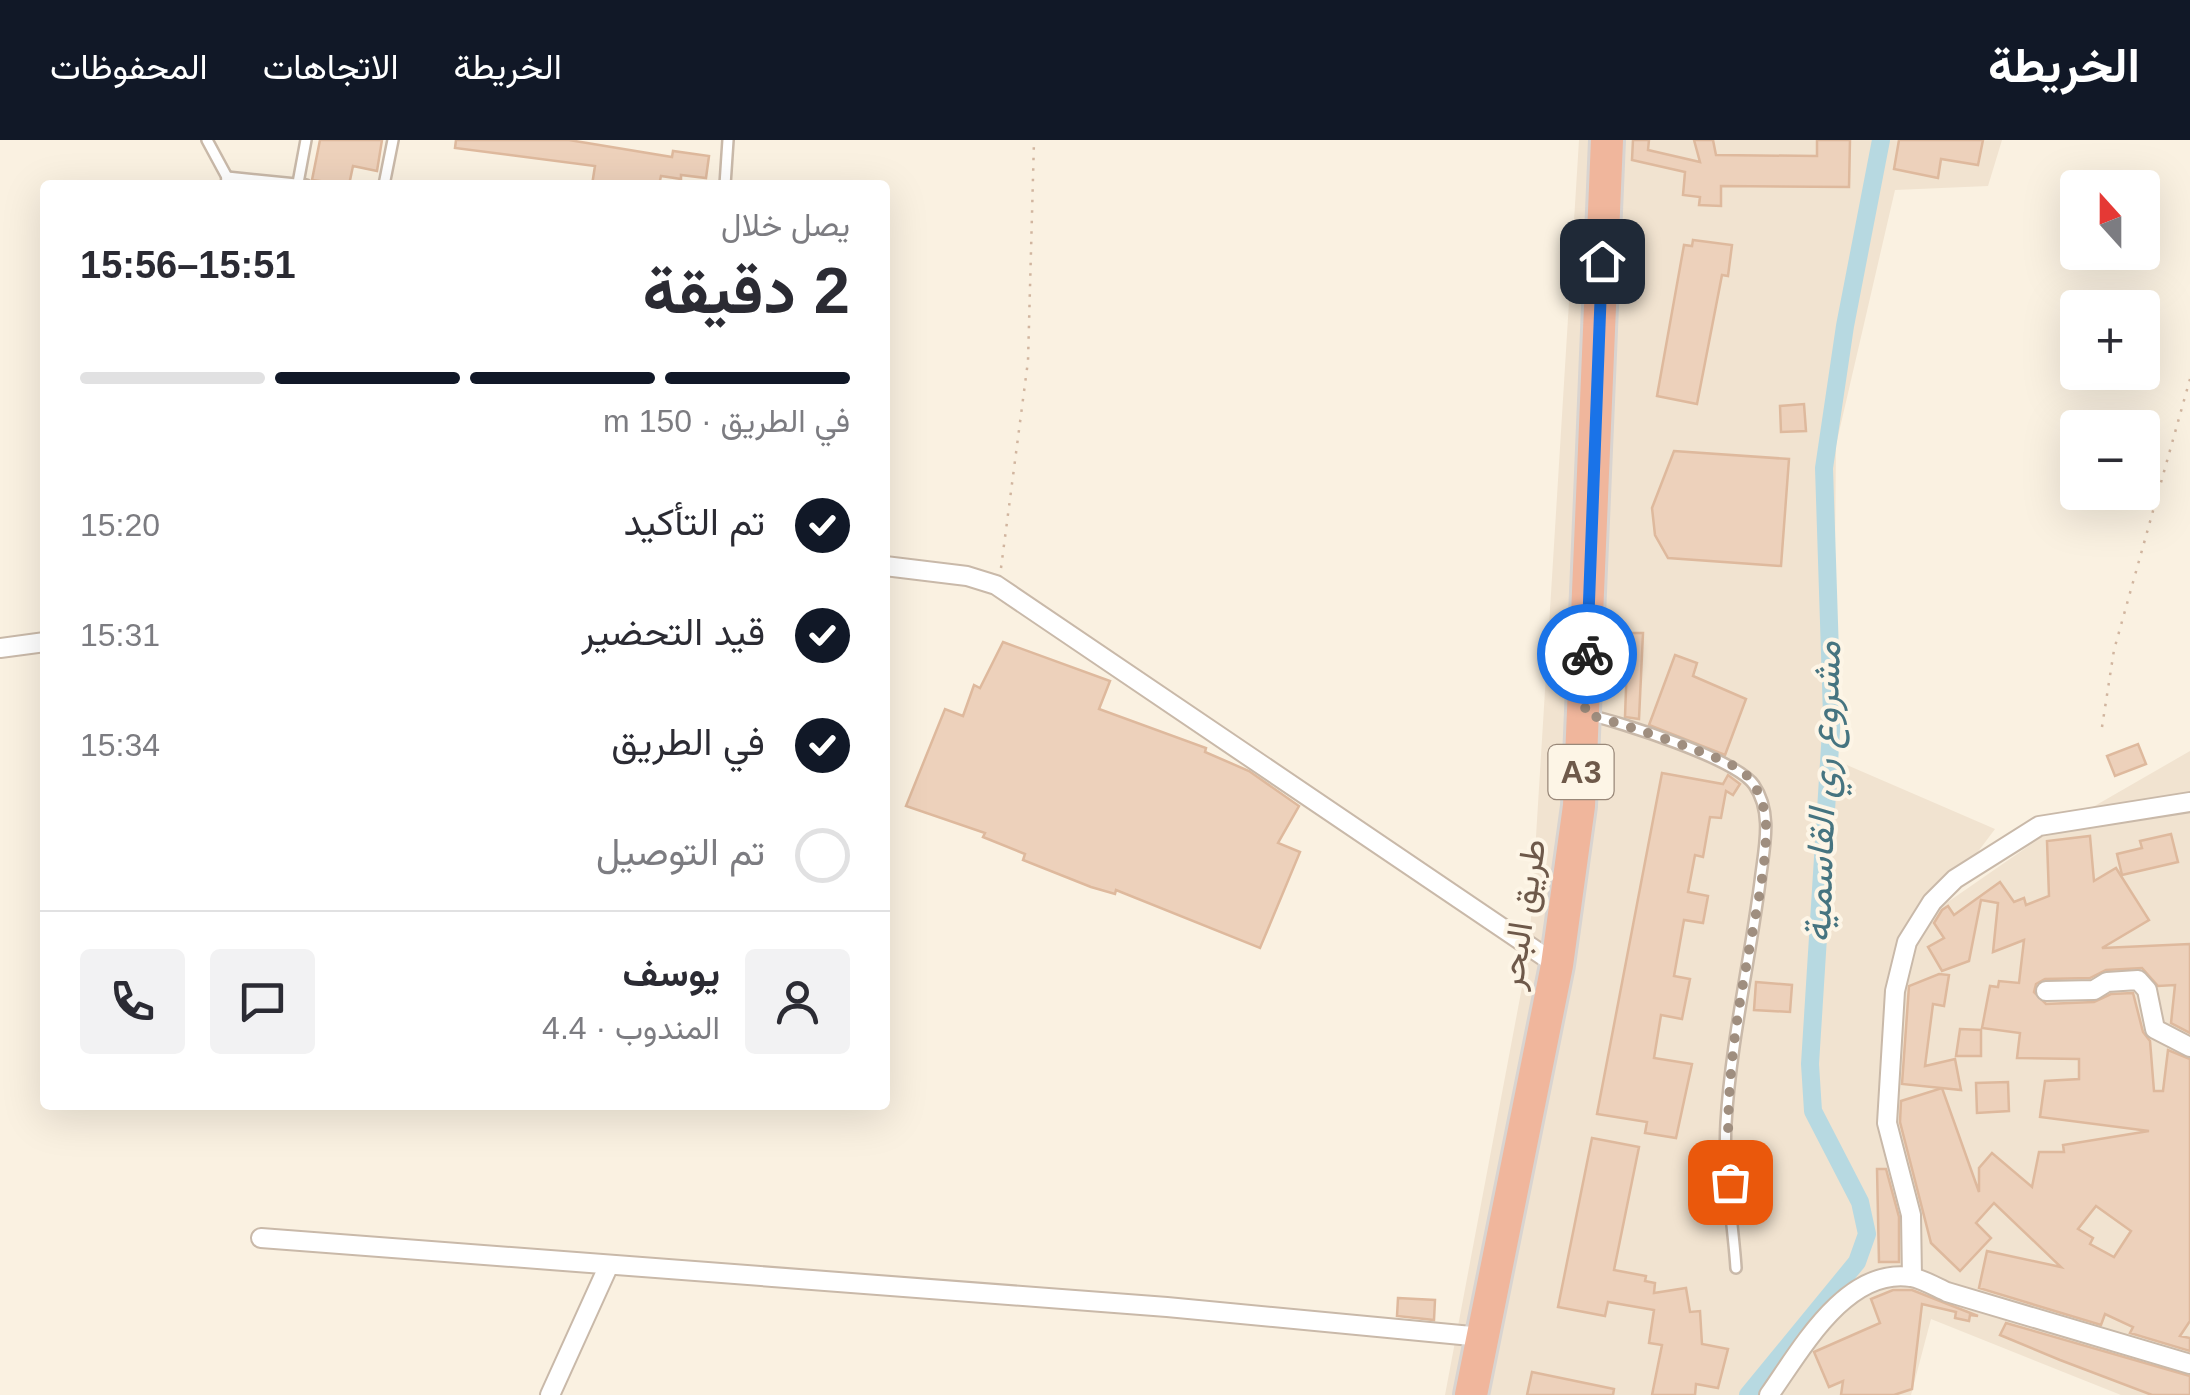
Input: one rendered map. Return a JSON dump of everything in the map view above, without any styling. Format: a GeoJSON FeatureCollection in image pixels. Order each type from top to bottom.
{"type":"FeatureCollection","features":[{"type":"Feature","properties":{"kind":"highway","name":"طريق البحر"},"geometry":{"type":"LineString","coordinates":[[1471,1395],[1557,965],[1579,806],[1607,140]]}},
{"type":"Feature","properties":{"kind":"street"},"geometry":{"type":"LineString","coordinates":[[890,567],[967,576],[996,585],[1557,965]]}},
{"type":"Feature","properties":{"kind":"street"},"geometry":{"type":"LineString","coordinates":[[0,648],[40,643]]}},
{"type":"Feature","properties":{"kind":"street"},"geometry":{"type":"LineString","coordinates":[[1912,1277],[1911,1215],[1888,1123],[1895,991],[1908,942],[1932,902],[1955,879],[2039,826],[2190,802]]}},
{"type":"Feature","properties":{"kind":"street"},"geometry":{"type":"LineString","coordinates":[[2046,990],[2094,990],[2108,982],[2138,980],[2147,990],[2154,1029],[2190,1047]]}},
{"type":"Feature","properties":{"kind":"street"},"geometry":{"type":"LineString","coordinates":[[261,1238],[1166,1306],[1482,1337]]}},
{"type":"Feature","properties":{"kind":"street"},"geometry":{"type":"LineString","coordinates":[[550,1395],[608,1267]]}},
{"type":"Feature","properties":{"kind":"street"},"geometry":{"type":"LineString","coordinates":[[1769,1395],[1852,1292],[1884,1278],[1912,1277],[1946,1292],[2190,1364]]}},
{"type":"Feature","properties":{"kind":"lane"},"geometry":{"type":"LineString","coordinates":[[207,140],[226,180]]}},
{"type":"Feature","properties":{"kind":"lane"},"geometry":{"type":"LineString","coordinates":[[302,180],[306,140]]}},
{"type":"Feature","properties":{"kind":"lane"},"geometry":{"type":"LineString","coordinates":[[385,180],[393,140]]}},
{"type":"Feature","properties":{"kind":"lane"},"geometry":{"type":"LineString","coordinates":[[725,180],[728,140]]}},
{"type":"Feature","properties":{"kind":"lane"},"geometry":{"type":"LineString","coordinates":[[1585,714],[1626,724],[1731,765],[1754,784],[1764,812],[1762,864],[1738,1014],[1726,1129],[1736,1268]]}},
{"type":"Feature","properties":{"kind":"path"},"geometry":{"type":"LineString","coordinates":[[996,585],[1007,546],[1028,361],[1034,142]]}},
{"type":"Feature","properties":{"kind":"path"},"geometry":{"type":"LineString","coordinates":[[2102,727],[2114,650],[2190,379]]}},
{"type":"Feature","properties":{"kind":"shaded area"},"geometry":{"type":"Polygon","coordinates":[[[1579,140],[2002,140],[1988,186],[1895,190],[1836,445],[1833,759],[1995,829],[1932,913],[2046,834],[2190,751],[2190,1395],[2121,1395],[1931,1319],[1911,1395],[1445,1395],[1529,950],[1579,140]]]}},
{"type":"Feature","properties":{"kind":"building"},"geometry":{"type":"Polygon","coordinates":[[[320,140],[382,140],[377,171],[353,166],[350,180],[312,180],[320,140]]]}},
{"type":"Feature","properties":{"kind":"building"},"geometry":{"type":"Polygon","coordinates":[[[456,140],[569,140],[672,157],[673,151],[709,156],[706,178],[681,175],[681,179],[661,176],[660,180],[593,180],[595,166],[455,148],[456,140]]]}},
{"type":"Feature","properties":{"kind":"building"},"geometry":{"type":"Polygon","coordinates":[[[1633,140],[1649,140],[1648,150],[1700,162],[1694,140],[1713,140],[1716,155],[1817,156],[1817,140],[1850,140],[1849,187],[1721,186],[1721,206],[1699,205],[1700,197],[1683,195],[1685,172],[1632,160],[1633,140]]]}},
{"type":"Feature","properties":{"kind":"building"},"geometry":{"type":"Polygon","coordinates":[[[1899,140],[1983,140],[1978,165],[1941,159],[1938,178],[1894,169],[1899,140]]]}},
{"type":"Feature","properties":{"kind":"building"},"geometry":{"type":"Polygon","coordinates":[[[1693,240],[1732,245],[1728,276],[1722,275],[1697,404],[1657,396],[1684,245],[1692,246],[1693,240]]]}},
{"type":"Feature","properties":{"kind":"building"},"geometry":{"type":"Polygon","coordinates":[[[1804,404],[1806,431],[1781,432],[1780,406],[1804,404]]]}},
{"type":"Feature","properties":{"kind":"building"},"geometry":{"type":"Polygon","coordinates":[[[1674,451],[1789,459],[1781,566],[1668,558],[1655,535],[1652,508],[1674,451]]]}},
{"type":"Feature","properties":{"kind":"building"},"geometry":{"type":"Polygon","coordinates":[[[1628,633],[1643,633],[1639,719],[1625,717],[1628,633]]]}},
{"type":"Feature","properties":{"kind":"building"},"geometry":{"type":"Polygon","coordinates":[[[1003,642],[1110,681],[1099,709],[1206,748],[1205,752],[1249,771],[1299,806],[1278,843],[1300,852],[1260,948],[1116,890],[1115,894],[1091,887],[1023,860],[1025,854],[983,837],[985,833],[906,806],[945,709],[963,716],[974,685],[980,688],[1003,642]]]}},
{"type":"Feature","properties":{"kind":"building"},"geometry":{"type":"Polygon","coordinates":[[[1675,655],[1697,663],[1693,676],[1746,699],[1725,755],[1649,725],[1675,655]]]}},
{"type":"Feature","properties":{"kind":"building"},"geometry":{"type":"Polygon","coordinates":[[[2138,744],[2146,764],[2115,776],[2107,756],[2138,744]]]}},
{"type":"Feature","properties":{"kind":"building"},"geometry":{"type":"Polygon","coordinates":[[[1662,773],[1723,784],[1728,775],[1740,784],[1733,795],[1726,791],[1721,818],[1710,817],[1703,857],[1695,855],[1688,892],[1708,896],[1703,923],[1684,920],[1674,976],[1690,979],[1682,1019],[1661,1015],[1654,1058],[1692,1064],[1676,1138],[1645,1133],[1647,1122],[1597,1114],[1662,773]]]}},
{"type":"Feature","properties":{"kind":"building"},"geometry":{"type":"Polygon","coordinates":[[[2171,834],[2178,862],[2122,875],[2117,854],[2142,848],[2140,841],[2171,834]]]}},
{"type":"Feature","properties":{"kind":"building"},"geometry":{"type":"Polygon","coordinates":[[[2090,836],[2094,881],[2116,868],[2149,920],[2102,948],[2190,944],[2190,1033],[2171,1023],[2175,985],[2158,986],[2142,968],[2106,970],[2090,978],[2045,979],[2036,984],[2034,992],[2046,1004],[2094,1002],[2111,994],[2133,993],[2143,1032],[2150,1041],[2154,1091],[2163,1091],[2168,1050],[2190,1059],[2190,1321],[2180,1336],[2190,1338],[2190,1351],[2130,1333],[2133,1327],[2105,1314],[2101,1325],[1979,1288],[1987,1251],[2061,1267],[1994,1203],[1976,1223],[1991,1238],[1960,1271],[1931,1243],[1900,1122],[1901,1101],[1942,1088],[1979,1192],[1979,1168],[1992,1153],[2032,1187],[2039,1152],[2064,1152],[2063,1145],[2149,1131],[2040,1117],[2045,1081],[2079,1079],[2079,1059],[2017,1058],[2020,1033],[1982,1028],[1990,986],[1998,987],[1999,981],[2019,983],[2024,940],[1993,952],[1998,903],[1981,900],[1969,961],[1942,971],[1928,947],[1944,938],[1934,923],[1942,910],[1948,906],[1954,915],[2000,882],[2014,902],[2024,898],[2026,905],[2049,896],[2047,841],[2090,836]],[[2096,1206],[2078,1229],[2093,1238],[2090,1244],[2114,1257],[2131,1231],[2096,1206]]]}},
{"type":"Feature","properties":{"kind":"building"},"geometry":{"type":"Polygon","coordinates":[[[1939,974],[1949,975],[1944,1006],[1933,1004],[1925,1066],[1955,1059],[1961,1090],[1902,1084],[1909,986],[1939,974]]]}},
{"type":"Feature","properties":{"kind":"building"},"geometry":{"type":"Polygon","coordinates":[[[1756,982],[1792,985],[1790,1012],[1754,1010],[1756,982]]]}},
{"type":"Feature","properties":{"kind":"building"},"geometry":{"type":"Polygon","coordinates":[[[1960,1029],[1981,1030],[1981,1056],[1956,1056],[1960,1029]]]}},
{"type":"Feature","properties":{"kind":"building"},"geometry":{"type":"Polygon","coordinates":[[[2008,1082],[2009,1111],[1977,1113],[1976,1083],[2008,1082]]]}},
{"type":"Feature","properties":{"kind":"building"},"geometry":{"type":"Polygon","coordinates":[[[1592,1138],[1639,1147],[1614,1270],[1646,1276],[1645,1281],[1655,1283],[1654,1293],[1686,1288],[1690,1312],[1700,1311],[1702,1344],[1728,1349],[1718,1388],[1696,1384],[1695,1395],[1652,1395],[1662,1345],[1649,1343],[1654,1310],[1608,1302],[1605,1316],[1558,1307],[1592,1138]]]}},
{"type":"Feature","properties":{"kind":"building"},"geometry":{"type":"Polygon","coordinates":[[[1877,1169],[1886,1169],[1899,1217],[1899,1262],[1879,1262],[1877,1169]]]}},
{"type":"Feature","properties":{"kind":"building"},"geometry":{"type":"Polygon","coordinates":[[[1893,1290],[1912,1290],[1978,1316],[1970,1315],[1969,1321],[1955,1318],[1956,1312],[1922,1304],[1912,1389],[1894,1395],[1841,1395],[1843,1381],[1829,1387],[1814,1352],[1880,1323],[1871,1299],[1893,1290]]]}},
{"type":"Feature","properties":{"kind":"building"},"geometry":{"type":"Polygon","coordinates":[[[1398,1298],[1435,1300],[1434,1320],[1397,1316],[1398,1298]]]}},
{"type":"Feature","properties":{"kind":"building"},"geometry":{"type":"Polygon","coordinates":[[[2006,1323],[2190,1376],[2190,1395],[2152,1395],[2060,1360],[2000,1335],[2006,1323]]]}},
{"type":"Feature","properties":{"kind":"building"},"geometry":{"type":"Polygon","coordinates":[[[1532,1372],[1614,1389],[1613,1395],[1527,1395],[1532,1372]]]}},
{"type":"Feature","properties":{"kind":"waterway","name":"مشروع ري القاسمية"},"geometry":{"type":"LineString","coordinates":[[1748,1395],[1857,1262],[1867,1234],[1860,1202],[1813,1111],[1810,1064],[1832,715],[1824,468],[1845,326],[1881,140]]}},
{"type":"Feature","properties":{"kind":"way so far"},"geometry":{"type":"LineString","coordinates":[[1587,654],[1585,714],[1626,724],[1742,771],[1754,784],[1764,812],[1766,833],[1759,894],[1731,1066],[1726,1129],[1730,1182]]}},
{"type":"Feature","properties":{"kind":"route"},"geometry":{"type":"LineString","coordinates":[[1587,654],[1602,261]]}}]}
